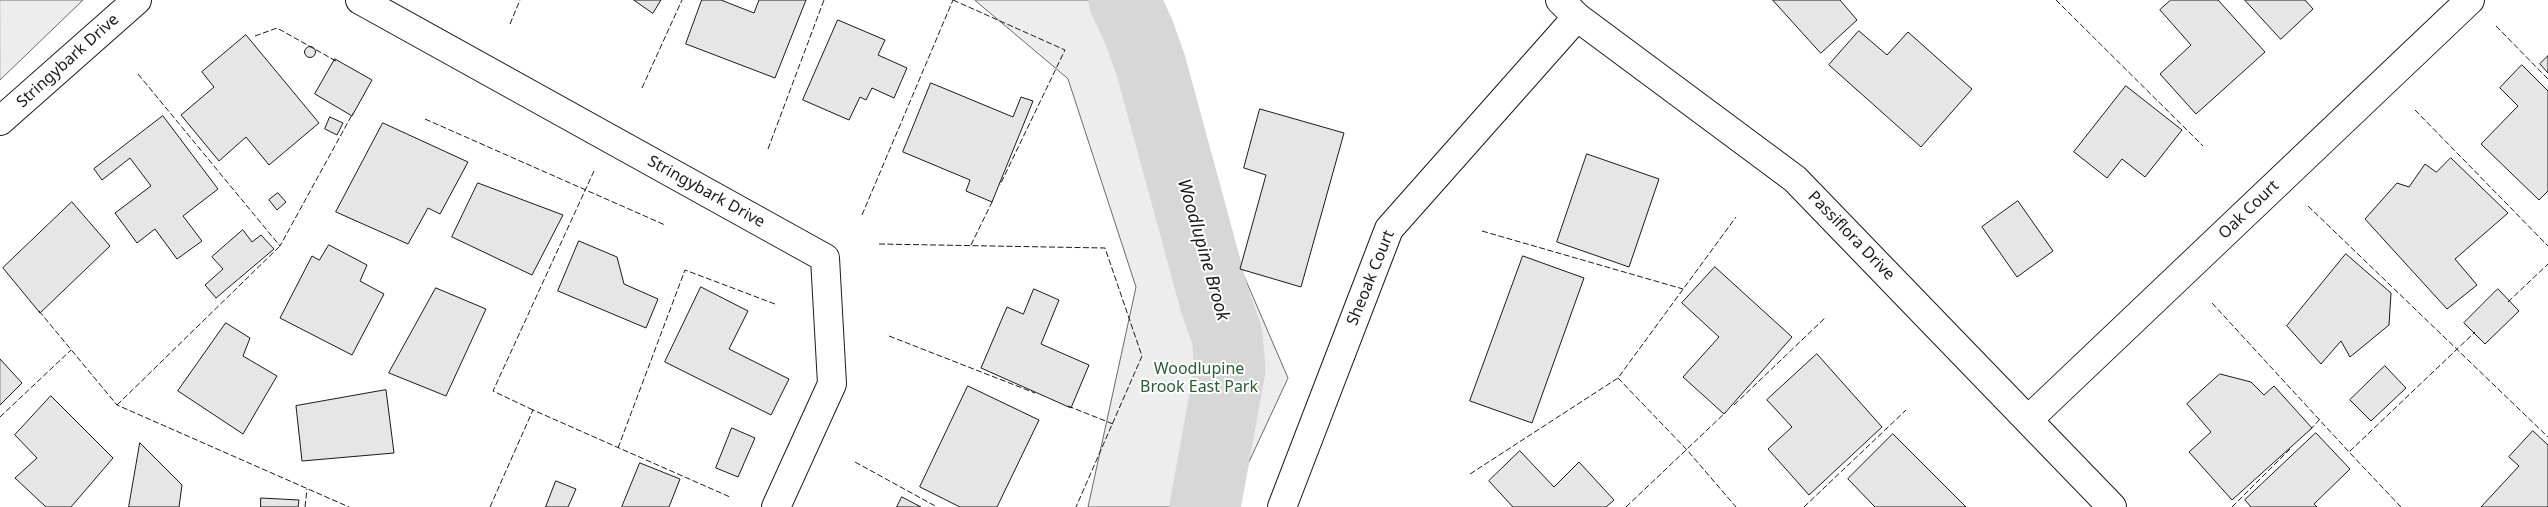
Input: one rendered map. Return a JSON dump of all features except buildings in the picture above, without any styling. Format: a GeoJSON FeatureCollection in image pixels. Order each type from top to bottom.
{"type":"FeatureCollection","features":[{"type":"Feature","properties":{"kind":"street","name":"Stringybark Drive"},"geometry":{"type":"LineString","coordinates":[[0,121],[137,0]]}},
{"type":"Feature","properties":{"kind":"street","name":"Stringybark Drive"},"geometry":{"type":"LineString","coordinates":[[360,0],[824,258],[832,384],[776,507]]}},
{"type":"Feature","properties":{"kind":"street","name":"Oak Court"},"geometry":{"type":"LineString","coordinates":[[2029,419],[2470,0]]}},
{"type":"Feature","properties":{"kind":"street","name":"Passiflora Drive"},"geometry":{"type":"LineString","coordinates":[[1568,9],[1795,179],[2112,507]]}},
{"type":"Feature","properties":{"kind":"street","name":"Sheoak Court"},"geometry":{"type":"LineString","coordinates":[[1282,507],[1389,229],[1568,9]]}},
{"type":"Feature","properties":{"kind":"shaded area"},"geometry":{"type":"Polygon","coordinates":[[[0,0],[83,0],[0,80],[0,0]]]}},
{"type":"Feature","properties":{"kind":"shaded area","name":"Woodlupine Brook East Park"},"geometry":{"type":"Polygon","coordinates":[[[975,0],[1140,0],[1174,41],[1203,181],[1288,378],[1228,507],[1088,507],[1136,287],[1068,79],[975,0]]]}},
{"type":"Feature","properties":{"kind":"waterway","name":"Woodlupine Brook"},"geometry":{"type":"LineString","coordinates":[[1124,0],[1139,32],[1151,66],[1216,305],[1227,335],[1230,369],[1205,507]]}},
{"type":"Feature","properties":{"kind":"fence"},"geometry":{"type":"LineString","coordinates":[[510,24],[520,0]]}},
{"type":"Feature","properties":{"kind":"fence"},"geometry":{"type":"LineString","coordinates":[[642,88],[682,0]]}},
{"type":"Feature","properties":{"kind":"fence"},"geometry":{"type":"LineString","coordinates":[[768,149],[824,0]]}},
{"type":"Feature","properties":{"kind":"fence"},"geometry":{"type":"LineString","coordinates":[[953,0],[1065,50],[1000,185]]}},
{"type":"Feature","properties":{"kind":"fence"},"geometry":{"type":"LineString","coordinates":[[862,215],[953,0]]}},
{"type":"Feature","properties":{"kind":"fence"},"geometry":{"type":"LineString","coordinates":[[2056,0],[2203,146]]}},
{"type":"Feature","properties":{"kind":"fence"},"geometry":{"type":"LineString","coordinates":[[2496,26],[2548,79]]}},
{"type":"Feature","properties":{"kind":"fence"},"geometry":{"type":"LineString","coordinates":[[255,36],[277,28],[336,61]]}},
{"type":"Feature","properties":{"kind":"fence"},"geometry":{"type":"LineString","coordinates":[[138,74],[280,246],[353,113]]}},
{"type":"Feature","properties":{"kind":"fence"},"geometry":{"type":"LineString","coordinates":[[2415,110],[2548,246]]}},
{"type":"Feature","properties":{"kind":"fence"},"geometry":{"type":"LineString","coordinates":[[425,119],[665,225]]}},
{"type":"Feature","properties":{"kind":"fence"},"geometry":{"type":"LineString","coordinates":[[533,410],[493,391],[594,171]]}},
{"type":"Feature","properties":{"kind":"fence"},"geometry":{"type":"LineString","coordinates":[[971,245],[993,200]]}},
{"type":"Feature","properties":{"kind":"fence"},"geometry":{"type":"LineString","coordinates":[[2308,206],[2548,437]]}},
{"type":"Feature","properties":{"kind":"fence"},"geometry":{"type":"LineString","coordinates":[[1470,474],[1618,378],[1736,217]]}},
{"type":"Feature","properties":{"kind":"fence"},"geometry":{"type":"LineString","coordinates":[[1482,231],[1683,289]]}},
{"type":"Feature","properties":{"kind":"fence"},"geometry":{"type":"LineString","coordinates":[[879,244],[1105,248],[1142,356],[1076,507]]}},
{"type":"Feature","properties":{"kind":"fence"},"geometry":{"type":"LineString","coordinates":[[117,405],[280,246]]}},
{"type":"Feature","properties":{"kind":"fence"},"geometry":{"type":"LineString","coordinates":[[2508,302],[2548,264]]}},
{"type":"Feature","properties":{"kind":"fence"},"geometry":{"type":"LineString","coordinates":[[618,448],[685,270],[775,304]]}},
{"type":"Feature","properties":{"kind":"fence"},"geometry":{"type":"LineString","coordinates":[[2212,303],[2349,452]]}},
{"type":"Feature","properties":{"kind":"fence"},"geometry":{"type":"LineString","coordinates":[[39,311],[117,405],[349,507]]}},
{"type":"Feature","properties":{"kind":"fence"},"geometry":{"type":"LineString","coordinates":[[1734,405],[1826,317]]}},
{"type":"Feature","properties":{"kind":"fence"},"geometry":{"type":"LineString","coordinates":[[2401,507],[2349,452],[2475,332]]}},
{"type":"Feature","properties":{"kind":"fence"},"geometry":{"type":"LineString","coordinates":[[889,336],[1035,393]]}},
{"type":"Feature","properties":{"kind":"fence"},"geometry":{"type":"LineString","coordinates":[[0,417],[71,350]]}},
{"type":"Feature","properties":{"kind":"fence"},"geometry":{"type":"LineString","coordinates":[[1618,378],[1687,450],[1736,507]]}},
{"type":"Feature","properties":{"kind":"fence"},"geometry":{"type":"LineString","coordinates":[[1068,406],[1113,424]]}},
{"type":"Feature","properties":{"kind":"fence"},"geometry":{"type":"LineString","coordinates":[[490,507],[533,410],[730,497]]}},
{"type":"Feature","properties":{"kind":"fence"},"geometry":{"type":"LineString","coordinates":[[1804,507],[1906,410]]}},
{"type":"Feature","properties":{"kind":"fence"},"geometry":{"type":"LineString","coordinates":[[1626,507],[1726,412]]}},
{"type":"Feature","properties":{"kind":"fence"},"geometry":{"type":"LineString","coordinates":[[2310,430],[2320,419]]}},
{"type":"Feature","properties":{"kind":"fence"},"geometry":{"type":"LineString","coordinates":[[2232,507],[2290,449]]}},
{"type":"Feature","properties":{"kind":"fence"},"geometry":{"type":"LineString","coordinates":[[855,462],[937,507]]}},
{"type":"Feature","properties":{"kind":"fence"},"geometry":{"type":"LineString","coordinates":[[305,507],[307,489]]}}]}
